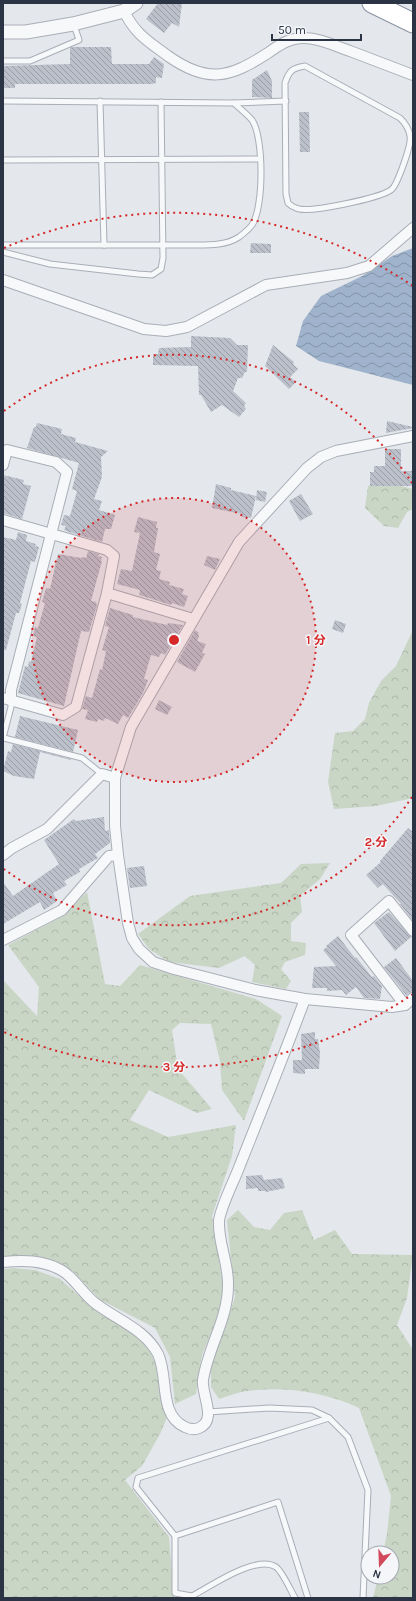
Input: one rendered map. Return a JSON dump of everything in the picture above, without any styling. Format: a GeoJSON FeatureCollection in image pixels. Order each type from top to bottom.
{"type":"FeatureCollection","features":[{"type":"Feature","properties":{"kind":"highway"},"geometry":{"type":"LineString","coordinates":[[372,3],[413,23]]}},
{"type":"Feature","properties":{"kind":"street"},"geometry":{"type":"LineString","coordinates":[[3,32],[26,32],[73,24],[124,11],[136,3]]}},
{"type":"Feature","properties":{"kind":"street"},"geometry":{"type":"LineString","coordinates":[[124,11],[132,27],[149,42],[182,66],[193,72],[203,74],[227,74],[254,62],[282,43],[304,38],[330,44],[413,75]]}},
{"type":"Feature","properties":{"kind":"street"},"geometry":{"type":"LineString","coordinates":[[3,280],[144,329],[166,331],[187,327],[266,285],[347,273],[369,266],[413,228]]}},
{"type":"Feature","properties":{"kind":"street"},"geometry":{"type":"LineString","coordinates":[[413,436],[336,451],[321,457],[307,468],[239,542],[131,727],[115,778],[115,826],[118,855],[132,938],[138,950],[153,962],[174,969],[248,988],[305,999],[392,1007],[409,1001],[351,935],[389,901],[413,931]]}},
{"type":"Feature","properties":{"kind":"street"},"geometry":{"type":"LineString","coordinates":[[3,465],[7,450],[56,462],[68,472],[52,535],[11,690],[7,699],[63,715],[76,707],[107,592],[114,556],[107,550],[52,535],[3,520]]}},
{"type":"Feature","properties":{"kind":"street"},"geometry":{"type":"LineString","coordinates":[[107,592],[193,619]]}},
{"type":"Feature","properties":{"kind":"street"},"geometry":{"type":"LineString","coordinates":[[3,855],[47,829],[102,774],[115,778]]}},
{"type":"Feature","properties":{"kind":"street"},"geometry":{"type":"LineString","coordinates":[[3,940],[62,910],[109,856],[118,855]]}},
{"type":"Feature","properties":{"kind":"street"},"geometry":{"type":"LineString","coordinates":[[3,1262],[23,1260],[45,1263],[62,1270],[95,1303],[146,1336],[160,1360],[164,1372],[167,1403],[171,1418],[177,1424],[187,1428],[196,1429],[202,1426],[206,1420],[208,1412],[203,1382],[207,1360],[227,1302],[228,1283],[219,1219],[305,999]]}},
{"type":"Feature","properties":{"kind":"lane"},"geometry":{"type":"LineString","coordinates":[[3,61],[30,61],[79,40],[73,24]]}},
{"type":"Feature","properties":{"kind":"lane"},"geometry":{"type":"LineString","coordinates":[[304,66],[400,118],[407,126],[411,138],[409,148],[393,189],[382,195],[363,200],[309,209],[296,209],[288,203],[286,194],[286,101],[285,83],[289,72],[295,67],[304,66]]}},
{"type":"Feature","properties":{"kind":"lane"},"geometry":{"type":"LineString","coordinates":[[3,102],[100,101],[234,103],[286,101]]}},
{"type":"Feature","properties":{"kind":"lane"},"geometry":{"type":"LineString","coordinates":[[100,101],[104,245]]}},
{"type":"Feature","properties":{"kind":"lane"},"geometry":{"type":"LineString","coordinates":[[3,252],[50,264],[152,275],[160,269],[162,245],[161,102]]}},
{"type":"Feature","properties":{"kind":"lane"},"geometry":{"type":"LineString","coordinates":[[3,244],[223,244],[238,238],[253,224],[258,208],[261,147],[258,133],[252,120],[234,103]]}},
{"type":"Feature","properties":{"kind":"lane"},"geometry":{"type":"LineString","coordinates":[[3,160],[260,158]]}},
{"type":"Feature","properties":{"kind":"lane"},"geometry":{"type":"LineString","coordinates":[[7,699],[11,707],[3,738],[82,758],[102,774]]}},
{"type":"Feature","properties":{"kind":"lane"},"geometry":{"type":"LineString","coordinates":[[208,1412],[269,1408],[312,1410],[329,1418],[348,1437],[368,1490],[364,1598]]}},
{"type":"Feature","properties":{"kind":"lane"},"geometry":{"type":"LineString","coordinates":[[295,1598],[277,1567],[266,1563],[250,1566],[192,1596],[175,1593],[175,1536],[136,1487],[138,1478],[329,1418]]}},
{"type":"Feature","properties":{"kind":"lane"},"geometry":{"type":"LineString","coordinates":[[175,1536],[278,1502],[308,1598]]}},
{"type":"Feature","properties":{"kind":"green space"},"geometry":{"type":"Polygon","coordinates":[[[387,482],[413,489],[413,509],[407,512],[398,528],[384,526],[365,508],[368,486],[387,482]]]}},
{"type":"Feature","properties":{"kind":"green space"},"geometry":{"type":"Polygon","coordinates":[[[413,630],[413,798],[376,806],[334,809],[328,782],[335,733],[353,731],[365,719],[369,703],[381,681],[396,666],[413,630]]]}},
{"type":"Feature","properties":{"kind":"green space"},"geometry":{"type":"Polygon","coordinates":[[[330,863],[320,879],[300,896],[302,912],[291,923],[291,941],[306,943],[305,955],[285,962],[281,969],[291,981],[286,989],[252,982],[255,965],[245,956],[219,968],[169,962],[149,949],[138,934],[190,896],[281,883],[301,864],[330,863]]]}},
{"type":"Feature","properties":{"kind":"green space"},"geometry":{"type":"Polygon","coordinates":[[[87,892],[105,984],[120,986],[140,965],[256,999],[282,1016],[244,1121],[222,1090],[220,1061],[211,1024],[180,1023],[172,1030],[178,1069],[212,1109],[197,1113],[149,1090],[130,1120],[168,1137],[236,1125],[232,1156],[212,1216],[224,1292],[215,1324],[202,1355],[196,1394],[175,1404],[170,1357],[155,1328],[99,1299],[73,1271],[55,1262],[35,1256],[3,1257],[3,980],[37,1016],[39,987],[8,945],[61,917],[87,892]]]}},
{"type":"Feature","properties":{"kind":"green space"},"geometry":{"type":"Polygon","coordinates":[[[238,1210],[254,1227],[270,1230],[284,1213],[302,1210],[314,1240],[335,1230],[352,1254],[413,1255],[407,1298],[397,1325],[413,1350],[413,1598],[373,1598],[376,1585],[400,1585],[400,1545],[385,1545],[391,1496],[359,1408],[346,1402],[319,1394],[276,1389],[248,1391],[219,1399],[211,1387],[211,1367],[235,1297],[227,1220],[238,1210]]]}},
{"type":"Feature","properties":{"kind":"green space"},"geometry":{"type":"Polygon","coordinates":[[[14,1268],[35,1270],[60,1279],[95,1310],[145,1341],[162,1377],[167,1417],[160,1434],[142,1466],[125,1480],[169,1537],[174,1598],[3,1598],[3,1269],[14,1268]]]}},
{"type":"Feature","properties":{"kind":"water"},"geometry":{"type":"Polygon","coordinates":[[[413,248],[413,385],[319,361],[296,346],[303,321],[321,296],[362,276],[392,256],[413,248]]]}},
{"type":"Feature","properties":{"kind":"building"},"geometry":{"type":"Polygon","coordinates":[[[158,3],[182,3],[179,27],[172,23],[164,33],[146,19],[158,3]]]}},
{"type":"Feature","properties":{"kind":"building"},"geometry":{"type":"Polygon","coordinates":[[[111,47],[112,64],[149,64],[154,57],[164,64],[162,78],[156,77],[156,83],[152,84],[15,84],[15,88],[3,88],[3,66],[70,64],[70,48],[111,47]]]}},
{"type":"Feature","properties":{"kind":"building"},"geometry":{"type":"Polygon","coordinates":[[[267,70],[272,81],[272,98],[252,97],[252,80],[267,70]]]}},
{"type":"Feature","properties":{"kind":"building"},"geometry":{"type":"Polygon","coordinates":[[[299,112],[309,112],[310,152],[300,152],[299,112]]]}},
{"type":"Feature","properties":{"kind":"building"},"geometry":{"type":"Polygon","coordinates":[[[251,243],[271,244],[271,253],[250,253],[251,243]]]}},
{"type":"Feature","properties":{"kind":"building"},"geometry":{"type":"Polygon","coordinates":[[[191,336],[230,338],[237,345],[248,345],[247,372],[245,372],[242,378],[238,378],[233,391],[246,403],[244,406],[246,409],[239,417],[222,405],[211,412],[201,395],[199,395],[198,366],[153,365],[153,354],[158,354],[159,348],[191,347],[191,336]]]}},
{"type":"Feature","properties":{"kind":"building"},"geometry":{"type":"Polygon","coordinates":[[[273,345],[294,362],[293,364],[298,369],[290,377],[296,382],[289,389],[265,366],[273,345]]]}},
{"type":"Feature","properties":{"kind":"building"},"geometry":{"type":"Polygon","coordinates":[[[387,421],[413,427],[413,428],[386,433],[387,421]]]}},
{"type":"Feature","properties":{"kind":"building"},"geometry":{"type":"Polygon","coordinates":[[[37,423],[62,429],[61,434],[76,438],[75,442],[108,451],[101,457],[102,477],[94,499],[102,501],[99,510],[115,515],[111,529],[105,529],[102,542],[64,530],[66,526],[61,525],[64,515],[70,516],[77,491],[72,489],[79,463],[27,448],[34,427],[36,427],[37,423]]]}},
{"type":"Feature","properties":{"kind":"building"},"geometry":{"type":"Polygon","coordinates":[[[385,449],[401,449],[401,471],[413,471],[413,486],[370,486],[370,472],[374,472],[374,466],[385,466],[385,449]]]}},
{"type":"Feature","properties":{"kind":"building"},"geometry":{"type":"Polygon","coordinates":[[[3,475],[24,480],[23,484],[31,486],[22,519],[3,513],[3,475]]]}},
{"type":"Feature","properties":{"kind":"building"},"geometry":{"type":"Polygon","coordinates":[[[216,484],[231,488],[231,490],[256,496],[251,518],[242,517],[242,514],[212,508],[216,484]]]}},
{"type":"Feature","properties":{"kind":"building"},"geometry":{"type":"Polygon","coordinates":[[[257,490],[267,492],[265,502],[256,500],[257,490]]]}},
{"type":"Feature","properties":{"kind":"building"},"geometry":{"type":"Polygon","coordinates":[[[301,494],[313,514],[300,521],[289,501],[301,494]]]}},
{"type":"Feature","properties":{"kind":"building"},"geometry":{"type":"Polygon","coordinates":[[[138,517],[157,522],[156,528],[158,528],[154,552],[160,554],[156,570],[161,571],[159,579],[170,582],[169,585],[184,589],[182,594],[188,596],[184,607],[172,603],[171,605],[139,595],[140,590],[117,584],[121,569],[132,571],[140,533],[134,532],[138,517]]]}},
{"type":"Feature","properties":{"kind":"building"},"geometry":{"type":"Polygon","coordinates":[[[18,532],[27,535],[26,541],[36,544],[35,546],[39,547],[35,562],[31,561],[20,603],[22,604],[19,613],[16,613],[6,650],[3,650],[3,537],[16,540],[18,532]]]}},
{"type":"Feature","properties":{"kind":"building"},"geometry":{"type":"Polygon","coordinates":[[[88,551],[99,554],[98,556],[102,557],[91,601],[96,602],[97,605],[89,632],[81,631],[64,706],[18,693],[25,666],[28,667],[29,661],[31,662],[37,637],[33,636],[35,627],[38,628],[45,603],[42,602],[46,588],[50,589],[58,554],[86,558],[88,551]]]}},
{"type":"Feature","properties":{"kind":"building"},"geometry":{"type":"Polygon","coordinates":[[[207,556],[220,559],[215,570],[204,565],[207,556]]]}},
{"type":"Feature","properties":{"kind":"building"},"geometry":{"type":"Polygon","coordinates":[[[110,608],[133,615],[133,617],[167,625],[168,623],[183,625],[165,655],[161,653],[159,657],[151,655],[144,679],[148,680],[143,693],[128,718],[123,715],[118,724],[105,718],[104,721],[98,719],[97,722],[85,719],[88,710],[82,709],[86,696],[92,698],[100,669],[102,670],[106,651],[102,650],[109,627],[105,626],[110,608]]]}},
{"type":"Feature","properties":{"kind":"building"},"geometry":{"type":"Polygon","coordinates":[[[335,620],[346,624],[343,633],[332,629],[335,620]]]}},
{"type":"Feature","properties":{"kind":"building"},"geometry":{"type":"Polygon","coordinates":[[[195,630],[199,633],[197,641],[206,644],[202,653],[205,654],[195,672],[177,662],[195,630]]]}},
{"type":"Feature","properties":{"kind":"building"},"geometry":{"type":"Polygon","coordinates":[[[159,700],[172,707],[167,715],[155,709],[159,700]]]}},
{"type":"Feature","properties":{"kind":"building"},"geometry":{"type":"Polygon","coordinates":[[[20,716],[78,730],[73,752],[15,737],[20,716]]]}},
{"type":"Feature","properties":{"kind":"building"},"geometry":{"type":"Polygon","coordinates":[[[13,744],[71,760],[40,752],[34,779],[14,776],[3,771],[8,751],[11,752],[13,744]]]}},
{"type":"Feature","properties":{"kind":"building"},"geometry":{"type":"Polygon","coordinates":[[[104,817],[105,831],[109,830],[110,843],[95,854],[98,858],[79,869],[80,872],[64,881],[67,885],[53,893],[57,901],[44,910],[40,902],[3,924],[3,882],[13,896],[59,864],[44,840],[74,819],[76,821],[104,817]]]}},
{"type":"Feature","properties":{"kind":"building"},"geometry":{"type":"Polygon","coordinates":[[[408,828],[413,832],[413,921],[401,904],[383,884],[378,888],[366,875],[381,862],[380,861],[408,828]]]}},
{"type":"Feature","properties":{"kind":"building"},"geometry":{"type":"Polygon","coordinates":[[[144,866],[147,886],[130,888],[127,868],[144,866]]]}},
{"type":"Feature","properties":{"kind":"building"},"geometry":{"type":"Polygon","coordinates":[[[389,912],[411,937],[395,951],[374,923],[389,912]]]}},
{"type":"Feature","properties":{"kind":"building"},"geometry":{"type":"Polygon","coordinates":[[[338,936],[355,958],[356,957],[372,977],[374,976],[382,986],[380,999],[364,998],[356,987],[346,995],[342,990],[327,991],[327,988],[312,988],[314,967],[336,966],[323,950],[338,936]]]}},
{"type":"Feature","properties":{"kind":"building"},"geometry":{"type":"Polygon","coordinates":[[[396,958],[413,981],[413,991],[406,995],[384,967],[396,958]]]}},
{"type":"Feature","properties":{"kind":"building"},"geometry":{"type":"Polygon","coordinates":[[[315,1032],[315,1039],[318,1039],[320,1053],[319,1069],[305,1069],[305,1074],[293,1073],[293,1060],[302,1060],[301,1034],[315,1032]]]}},
{"type":"Feature","properties":{"kind":"building"},"geometry":{"type":"Polygon","coordinates":[[[262,1175],[264,1180],[282,1178],[285,1188],[266,1192],[258,1191],[258,1188],[246,1189],[246,1176],[262,1175]]]}}]}
